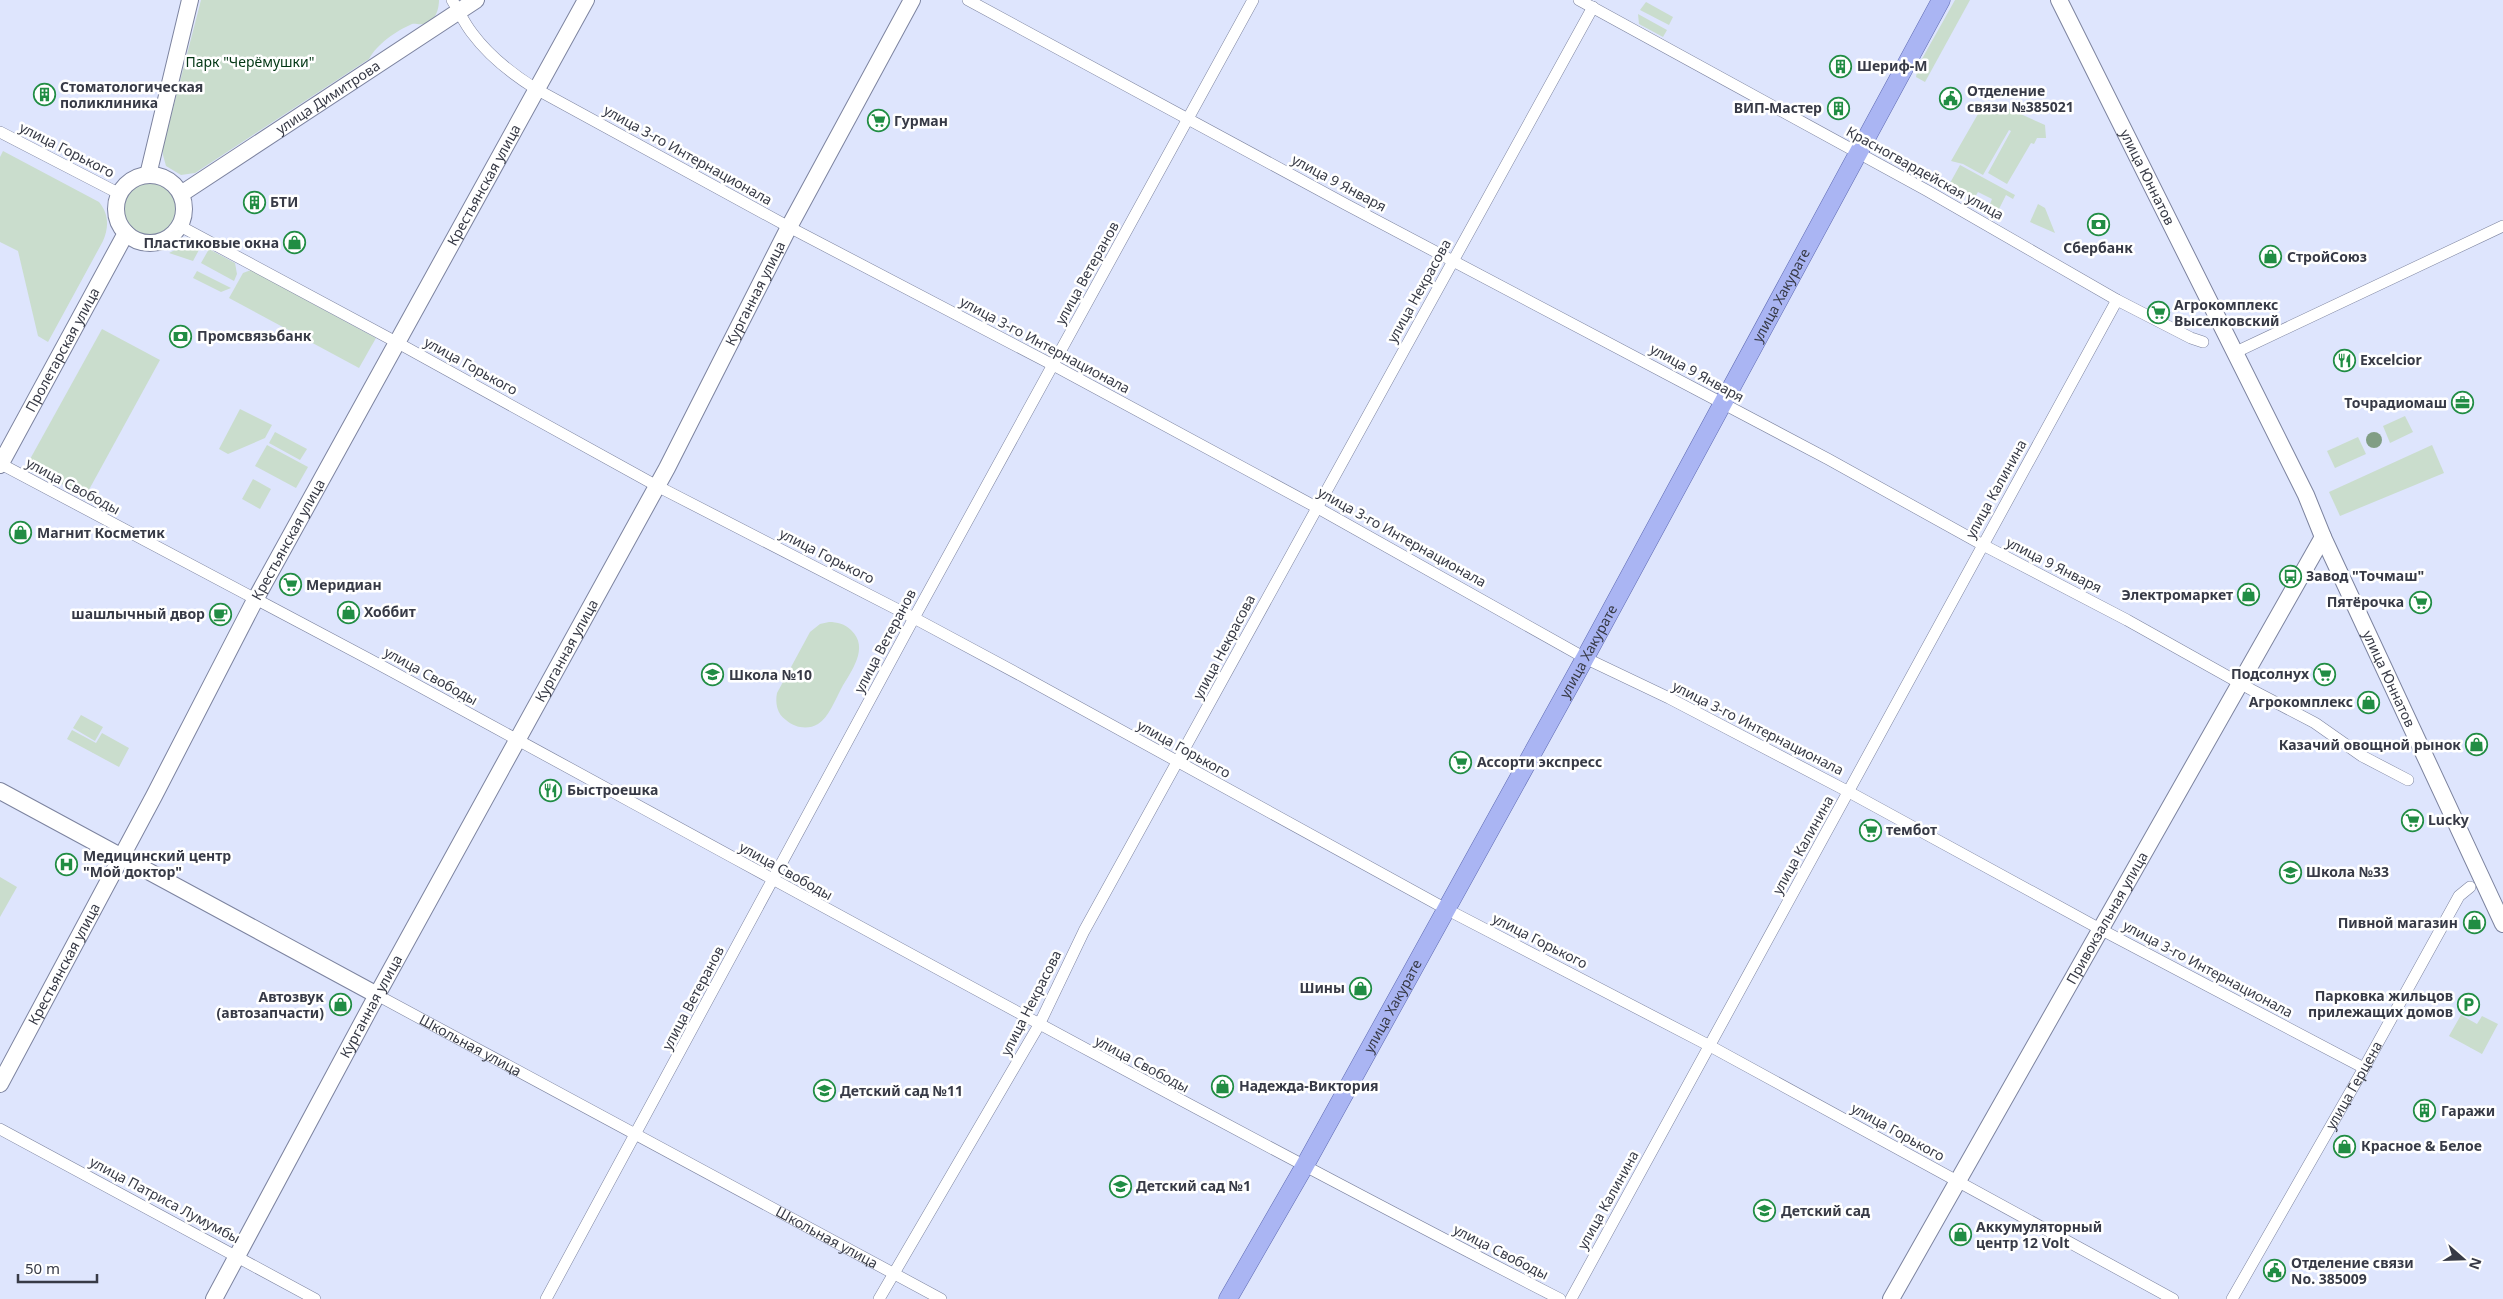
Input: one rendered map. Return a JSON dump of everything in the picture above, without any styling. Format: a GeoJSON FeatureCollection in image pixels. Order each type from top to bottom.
{"type":"FeatureCollection","features":[{"type":"Feature","properties":{"kind":"main road","name":"улица Хакурате"},"geometry":{"type":"LineString","coordinates":[[1228,1299],[1304,1167],[1585,658],[1856,152],[1941,0]]}},
{"type":"Feature","properties":{"kind":"street"},"geometry":{"type":"LineString","coordinates":[[148,175],[190,0]]}},
{"type":"Feature","properties":{"kind":"street","name":"улица Димитрова"},"geometry":{"type":"LineString","coordinates":[[181,194],[456,6],[476,0]]}},
{"type":"Feature","properties":{"kind":"street","name":"Крестьянская улица"},"geometry":{"type":"LineString","coordinates":[[0,1084],[255,600],[586,0]]}},
{"type":"Feature","properties":{"kind":"street","name":"Курганная улица"},"geometry":{"type":"LineString","coordinates":[[214,1299],[377,995],[656,486],[789,227],[912,0]]}},
{"type":"Feature","properties":{"kind":"street","name":"улица 9 Января"},"geometry":{"type":"LineString","coordinates":[[968,0],[1828,459],[1983,545],[2127,620],[2315,723],[2362,756],[2408,780]]}},
{"type":"Feature","properties":{"kind":"street","name":"улица Ветеранов"},"geometry":{"type":"LineString","coordinates":[[546,1299],[914,618],[1253,0]]}},
{"type":"Feature","properties":{"kind":"street","name":"Красногвардейская улица"},"geometry":{"type":"LineString","coordinates":[[1579,0],[1856,152],[2117,300],[2191,338],[2203,342]]}},
{"type":"Feature","properties":{"kind":"street","name":"улица Юннатов"},"geometry":{"type":"LineString","coordinates":[[2059,0],[2306,495],[2476,882],[2503,924]]}},
{"type":"Feature","properties":{"kind":"street","name":"улица 3-го Интернационала"},"geometry":{"type":"LineString","coordinates":[[456,6],[467,27],[488,51],[517,77],[536,89],[789,227],[1053,365],[1316,507],[1585,658],[1850,792],[2100,929],[2364,1068]]}},
{"type":"Feature","properties":{"kind":"street","name":"улица Некрасова"},"geometry":{"type":"LineString","coordinates":[[880,1299],[1039,1025],[1084,932],[1178,763],[1316,507],[1593,7]]}},
{"type":"Feature","properties":{"kind":"street","name":"улица Горького"},"geometry":{"type":"LineString","coordinates":[[0,132],[120,194]]}},
{"type":"Feature","properties":{"kind":"street"},"geometry":{"type":"LineString","coordinates":[[148,175],[167,180],[181,194],[184,208],[180,226],[171,236],[154,243],[136,240],[126,233],[117,216],[117,204],[120,194],[133,180],[148,175]]}},
{"type":"Feature","properties":{"kind":"street","name":"улица Горького"},"geometry":{"type":"LineString","coordinates":[[180,226],[398,343],[656,486],[914,618],[1446,909],[1710,1046],[2174,1299]]}},
{"type":"Feature","properties":{"kind":"street"},"geometry":{"type":"LineString","coordinates":[[2236,352],[2503,226]]}},
{"type":"Feature","properties":{"kind":"street","name":"Пролетарская улица"},"geometry":{"type":"LineString","coordinates":[[0,465],[126,233]]}},
{"type":"Feature","properties":{"kind":"street","name":"улица Калинина"},"geometry":{"type":"LineString","coordinates":[[1571,1299],[1850,792],[2117,300]]}},
{"type":"Feature","properties":{"kind":"street","name":"улица Свободы"},"geometry":{"type":"LineString","coordinates":[[0,465],[517,741],[1304,1167],[1560,1299]]}},
{"type":"Feature","properties":{"kind":"street","name":"Привокзальная улица"},"geometry":{"type":"LineString","coordinates":[[1891,1299],[2323,537]]}},
{"type":"Feature","properties":{"kind":"street","name":"Школьная улица"},"geometry":{"type":"LineString","coordinates":[[0,790],[120,857],[941,1299]]}},
{"type":"Feature","properties":{"kind":"street","name":"улица Герцена"},"geometry":{"type":"LineString","coordinates":[[2232,1299],[2364,1068],[2459,896],[2476,882]]}},
{"type":"Feature","properties":{"kind":"street","name":"улица Патриса Лумумбы"},"geometry":{"type":"LineString","coordinates":[[0,1129],[315,1299]]}},
{"type":"Feature","properties":{"kind":"green space","name":"Парк \"Черёмушки\""},"geometry":{"type":"Polygon","coordinates":[[[201,0],[439,0],[437,12],[431,21],[422,24],[412,24],[400,30],[382,43],[369,59],[195,173],[181,175],[166,166],[163,147],[201,0]]]}},
{"type":"Feature","properties":{"kind":"green space"},"geometry":{"type":"Polygon","coordinates":[[[1955,0],[1970,0],[1925,82],[1916,77],[1918,66],[1955,0]]]}},
{"type":"Feature","properties":{"kind":"green space"},"geometry":{"type":"Polygon","coordinates":[[[1646,2],[1673,17],[1669,25],[1640,10],[1646,2]]]}},
{"type":"Feature","properties":{"kind":"green space"},"geometry":{"type":"Polygon","coordinates":[[[1638,14],[1667,30],[1663,37],[1639,24],[1638,14]]]}},
{"type":"Feature","properties":{"kind":"green space"},"geometry":{"type":"Polygon","coordinates":[[[1996,103],[2045,125],[2046,138],[2037,138],[2034,144],[2031,143],[2007,184],[1988,173],[2011,131],[2009,130],[1983,175],[1963,164],[1951,161],[1982,107],[1996,103]]]}},
{"type":"Feature","properties":{"kind":"green space"},"geometry":{"type":"Polygon","coordinates":[[[3,151],[99,202],[105,211],[107,226],[103,241],[48,342],[38,336],[18,251],[0,242],[0,157],[3,151]]]}},
{"type":"Feature","properties":{"kind":"green space"},"geometry":{"type":"Polygon","coordinates":[[[1960,165],[2015,195],[2013,199],[2006,195],[1999,209],[1990,204],[1992,199],[1978,192],[1975,197],[1950,183],[1960,165]]]}},
{"type":"Feature","properties":{"kind":"green space"},"geometry":{"type":"Polygon","coordinates":[[[150,182],[160,184],[169,190],[175,199],[177,209],[175,219],[169,228],[160,234],[150,236],[140,234],[131,228],[125,219],[123,209],[125,199],[131,190],[140,184],[150,182]]]}},
{"type":"Feature","properties":{"kind":"green space"},"geometry":{"type":"Polygon","coordinates":[[[2038,204],[2045,208],[2055,233],[2030,222],[2038,204]]]}},
{"type":"Feature","properties":{"kind":"green space"},"geometry":{"type":"Polygon","coordinates":[[[195,246],[200,248],[193,261],[169,253],[181,247],[195,246]]]}},
{"type":"Feature","properties":{"kind":"green space"},"geometry":{"type":"Polygon","coordinates":[[[209,249],[235,263],[237,274],[234,281],[201,263],[209,249]]]}},
{"type":"Feature","properties":{"kind":"green space"},"geometry":{"type":"Polygon","coordinates":[[[251,270],[376,338],[359,368],[229,298],[243,273],[251,270]]]}},
{"type":"Feature","properties":{"kind":"green space"},"geometry":{"type":"Polygon","coordinates":[[[197,271],[231,288],[221,292],[193,278],[197,271]]]}},
{"type":"Feature","properties":{"kind":"green space"},"geometry":{"type":"Polygon","coordinates":[[[102,329],[160,360],[85,497],[30,467],[29,461],[102,329]]]}},
{"type":"Feature","properties":{"kind":"green space"},"geometry":{"type":"Polygon","coordinates":[[[240,409],[272,425],[265,438],[228,454],[219,449],[240,409]]]}},
{"type":"Feature","properties":{"kind":"green space"},"geometry":{"type":"Polygon","coordinates":[[[2405,416],[2413,432],[2390,443],[2383,426],[2405,416]]]}},
{"type":"Feature","properties":{"kind":"green space"},"geometry":{"type":"Polygon","coordinates":[[[275,432],[307,449],[300,460],[269,443],[275,432]]]}},
{"type":"Feature","properties":{"kind":"green space"},"geometry":{"type":"Polygon","coordinates":[[[2358,437],[2366,454],[2335,468],[2327,451],[2358,437]]]}},
{"type":"Feature","properties":{"kind":"green space"},"geometry":{"type":"Polygon","coordinates":[[[267,445],[308,467],[296,488],[255,466],[267,445]]]}},
{"type":"Feature","properties":{"kind":"green space"},"geometry":{"type":"Polygon","coordinates":[[[2432,445],[2444,473],[2340,516],[2329,492],[2432,445]]]}},
{"type":"Feature","properties":{"kind":"green space"},"geometry":{"type":"Polygon","coordinates":[[[253,479],[271,489],[260,509],[242,499],[253,479]]]}},
{"type":"Feature","properties":{"kind":"green space"},"geometry":{"type":"Polygon","coordinates":[[[838,623],[851,630],[859,644],[857,659],[822,721],[814,726],[797,726],[781,715],[776,701],[777,693],[810,632],[820,624],[838,623]]]}},
{"type":"Feature","properties":{"kind":"green space"},"geometry":{"type":"Polygon","coordinates":[[[81,715],[103,727],[95,741],[73,728],[81,715]]]}},
{"type":"Feature","properties":{"kind":"green space"},"geometry":{"type":"Polygon","coordinates":[[[72,730],[96,743],[102,733],[129,748],[119,767],[67,739],[72,730]]]}},
{"type":"Feature","properties":{"kind":"green space"},"geometry":{"type":"Polygon","coordinates":[[[0,877],[17,887],[0,917],[0,877]]]}},
{"type":"Feature","properties":{"kind":"green space"},"geometry":{"type":"Polygon","coordinates":[[[2461,1015],[2477,1024],[2482,1016],[2498,1024],[2482,1054],[2449,1036],[2461,1015]]]}},
{"type":"Feature","properties":{"kind":"shaded area"},"geometry":{"type":"Polygon","coordinates":[[[2371,432],[2377,432],[2382,437],[2380,446],[2371,448],[2366,443],[2366,437],[2371,432]]]}},
{"type":"Feature","properties":{"kind":"place","name":"Шериф-М"},"geometry":{"type":"Point","coordinates":[1841,66]}},
{"type":"Feature","properties":{"kind":"place","name":"Стоматологическая поликлиника"},"geometry":{"type":"Point","coordinates":[44,95]}},
{"type":"Feature","properties":{"kind":"place","name":"Отделение связи №385021"},"geometry":{"type":"Point","coordinates":[1951,99]}},
{"type":"Feature","properties":{"kind":"place","name":"ВИП-Мастер"},"geometry":{"type":"Point","coordinates":[1838,108]}},
{"type":"Feature","properties":{"kind":"place","name":"Гурман"},"geometry":{"type":"Point","coordinates":[878,121]}},
{"type":"Feature","properties":{"kind":"place","name":"БТИ"},"geometry":{"type":"Point","coordinates":[254,202]}},
{"type":"Feature","properties":{"kind":"place","name":"Сбербанк"},"geometry":{"type":"Point","coordinates":[2098,225]}},
{"type":"Feature","properties":{"kind":"place","name":"Пластиковые окна"},"geometry":{"type":"Point","coordinates":[295,243]}},
{"type":"Feature","properties":{"kind":"place","name":"СтройСоюз"},"geometry":{"type":"Point","coordinates":[2271,257]}},
{"type":"Feature","properties":{"kind":"place","name":"Агрокомплекс Выселковский"},"geometry":{"type":"Point","coordinates":[2158,313]}},
{"type":"Feature","properties":{"kind":"place","name":"Промсвязьбанк"},"geometry":{"type":"Point","coordinates":[181,336]}},
{"type":"Feature","properties":{"kind":"place","name":"Excelcior"},"geometry":{"type":"Point","coordinates":[2344,360]}},
{"type":"Feature","properties":{"kind":"place","name":"Точрадиомаш"},"geometry":{"type":"Point","coordinates":[2463,403]}},
{"type":"Feature","properties":{"kind":"place","name":"Магнит Косметик"},"geometry":{"type":"Point","coordinates":[21,533]}},
{"type":"Feature","properties":{"kind":"place","name":"Завод \"Точмаш\""},"geometry":{"type":"Point","coordinates":[2290,576]}},
{"type":"Feature","properties":{"kind":"place","name":"Меридиан"},"geometry":{"type":"Point","coordinates":[290,585]}},
{"type":"Feature","properties":{"kind":"place","name":"Электромаркет"},"geometry":{"type":"Point","coordinates":[2249,595]}},
{"type":"Feature","properties":{"kind":"place","name":"Пятёрочка"},"geometry":{"type":"Point","coordinates":[2420,602]}},
{"type":"Feature","properties":{"kind":"place","name":"Хоббит"},"geometry":{"type":"Point","coordinates":[348,612]}},
{"type":"Feature","properties":{"kind":"place","name":"шашлычный двор"},"geometry":{"type":"Point","coordinates":[221,614]}},
{"type":"Feature","properties":{"kind":"place","name":"Подсолнух"},"geometry":{"type":"Point","coordinates":[2325,674]}},
{"type":"Feature","properties":{"kind":"place","name":"Школа №10"},"geometry":{"type":"Point","coordinates":[713,675]}},
{"type":"Feature","properties":{"kind":"place","name":"Агрокомплекс"},"geometry":{"type":"Point","coordinates":[2369,702]}},
{"type":"Feature","properties":{"kind":"place","name":"Казачий овощной рынок"},"geometry":{"type":"Point","coordinates":[2477,745]}},
{"type":"Feature","properties":{"kind":"place","name":"Ассорти экспресс"},"geometry":{"type":"Point","coordinates":[1461,762]}},
{"type":"Feature","properties":{"kind":"place","name":"Быстроешка"},"geometry":{"type":"Point","coordinates":[551,790]}},
{"type":"Feature","properties":{"kind":"place","name":"Lucky"},"geometry":{"type":"Point","coordinates":[2412,820]}},
{"type":"Feature","properties":{"kind":"place","name":"тембот"},"geometry":{"type":"Point","coordinates":[1870,830]}},
{"type":"Feature","properties":{"kind":"place","name":"Медицинский центр \"Мой доктор\""},"geometry":{"type":"Point","coordinates":[67,864]}},
{"type":"Feature","properties":{"kind":"place","name":"Школа №33"},"geometry":{"type":"Point","coordinates":[2290,872]}},
{"type":"Feature","properties":{"kind":"place","name":"Пивной магазин"},"geometry":{"type":"Point","coordinates":[2474,923]}},
{"type":"Feature","properties":{"kind":"place","name":"Шины"},"geometry":{"type":"Point","coordinates":[1361,988]}},
{"type":"Feature","properties":{"kind":"place","name":"Парковка жильцов прилежащих домов"},"geometry":{"type":"Point","coordinates":[2469,1004]}},
{"type":"Feature","properties":{"kind":"place","name":"Автозвук (автозапчасти)"},"geometry":{"type":"Point","coordinates":[340,1005]}},
{"type":"Feature","properties":{"kind":"place","name":"Надежда-Виктория"},"geometry":{"type":"Point","coordinates":[1223,1086]}},
{"type":"Feature","properties":{"kind":"place","name":"Детский сад №11"},"geometry":{"type":"Point","coordinates":[824,1091]}},
{"type":"Feature","properties":{"kind":"place","name":"Гаражи"},"geometry":{"type":"Point","coordinates":[2425,1111]}},
{"type":"Feature","properties":{"kind":"place","name":"Красное & Белое"},"geometry":{"type":"Point","coordinates":[2345,1146]}},
{"type":"Feature","properties":{"kind":"place","name":"Детский сад №1"},"geometry":{"type":"Point","coordinates":[1120,1186]}},
{"type":"Feature","properties":{"kind":"place","name":"Детский сад"},"geometry":{"type":"Point","coordinates":[1765,1211]}},
{"type":"Feature","properties":{"kind":"place","name":"Аккумуляторный центр 12 Volt"},"geometry":{"type":"Point","coordinates":[1960,1235]}},
{"type":"Feature","properties":{"kind":"place","name":"Отделение связи No. 385009"},"geometry":{"type":"Point","coordinates":[2275,1271]}}]}
